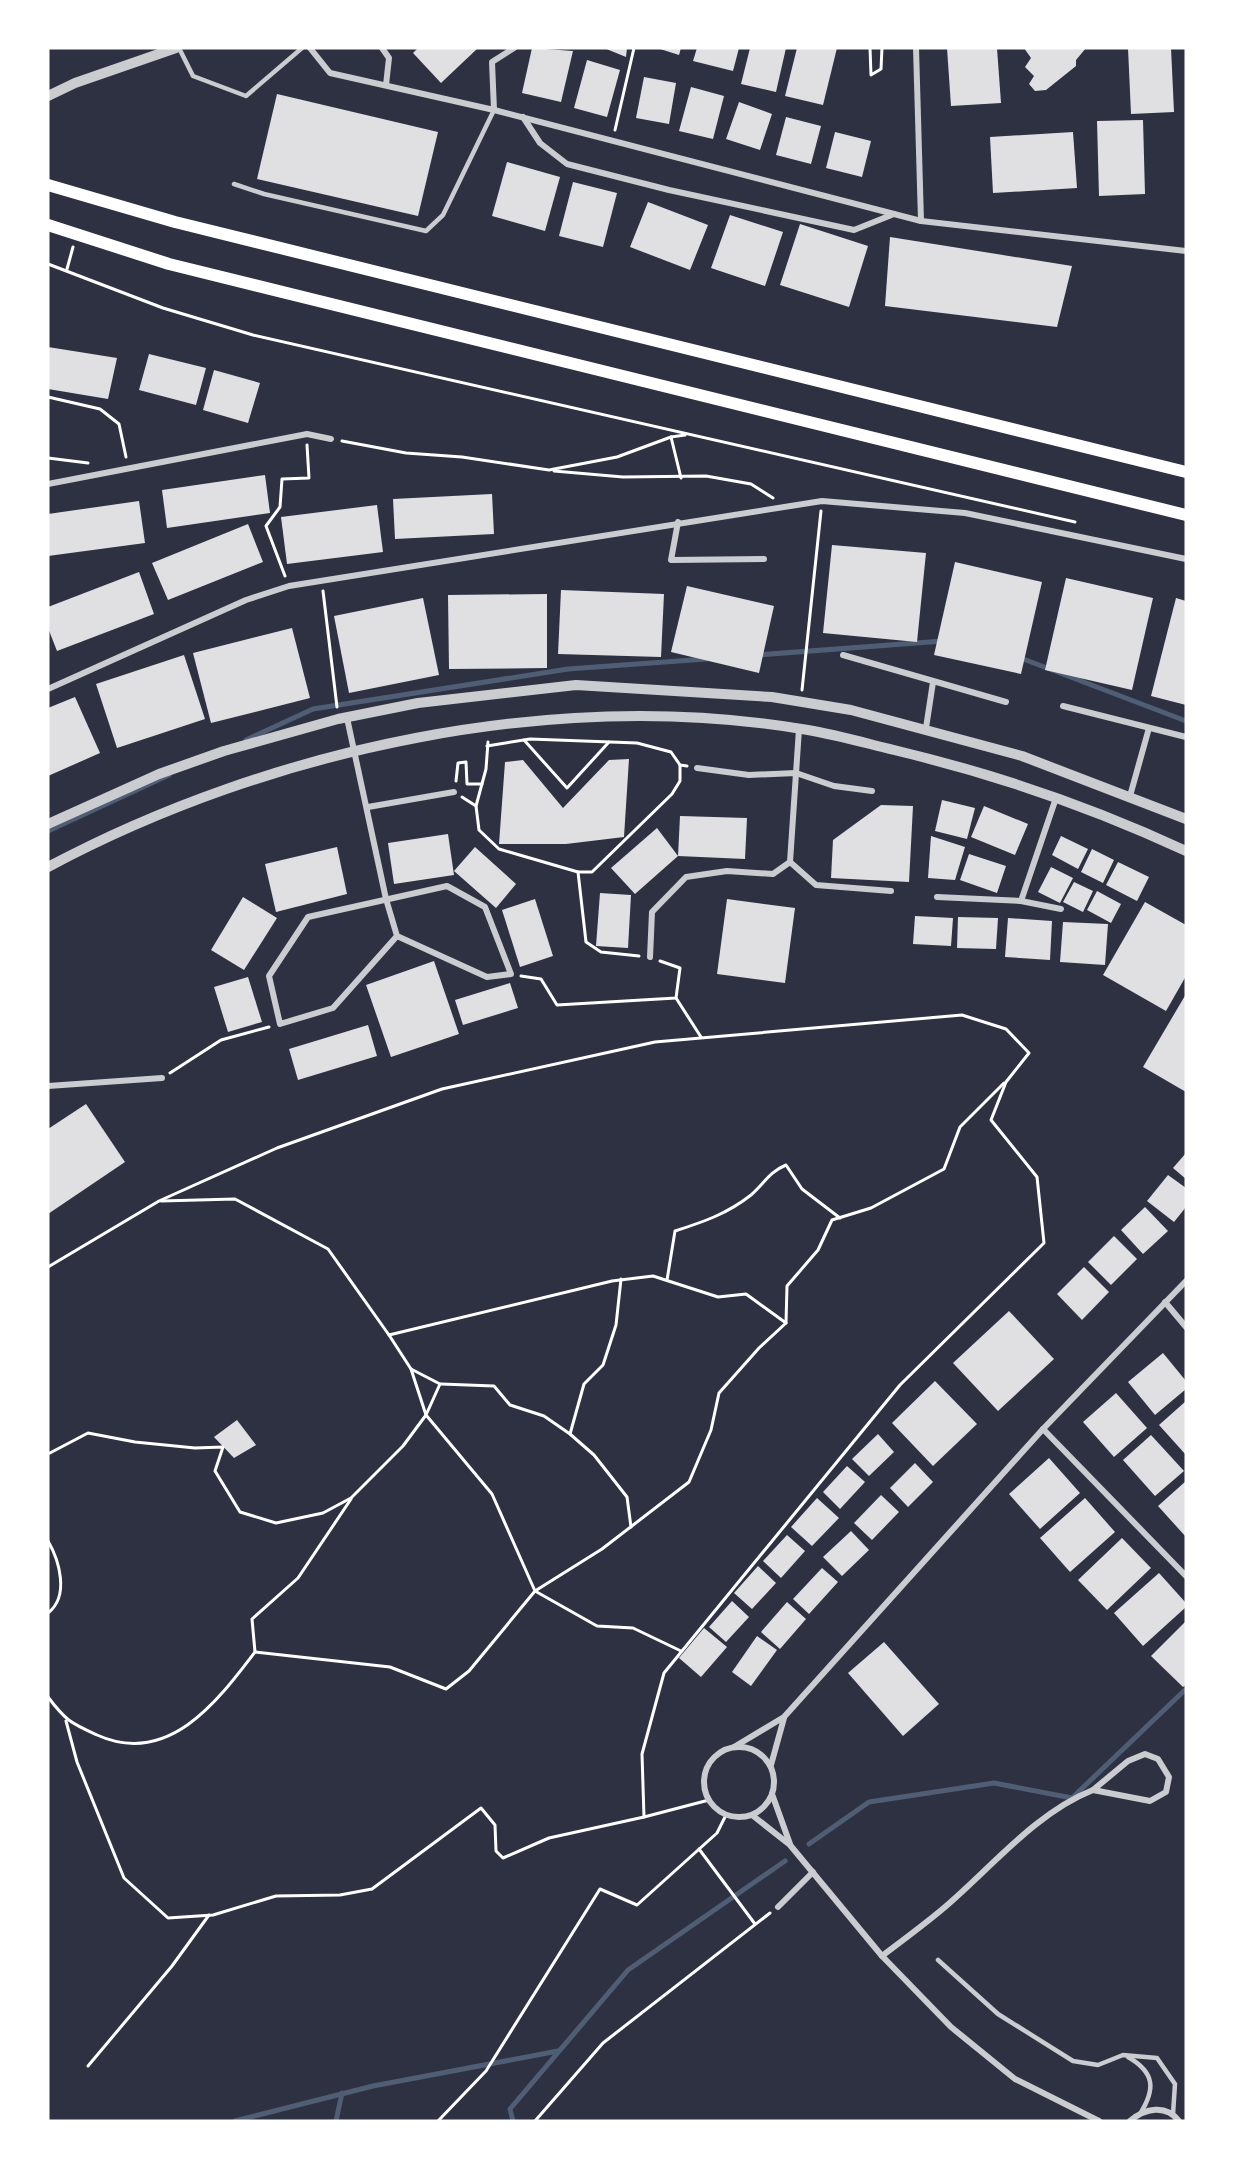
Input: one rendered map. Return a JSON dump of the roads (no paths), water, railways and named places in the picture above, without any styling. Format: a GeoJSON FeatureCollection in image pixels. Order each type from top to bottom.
{"type":"FeatureCollection","features":[{"type":"Feature","properties":{"kind":"main road"},"geometry":{"type":"LineString","coordinates":[[48,185],[175,222],[1186,472]]}},
{"type":"Feature","properties":{"kind":"main road"},"geometry":{"type":"LineString","coordinates":[[48,225],[169,264],[1186,515]]}},
{"type":"Feature","properties":{"kind":"street"},"geometry":{"type":"LineString","coordinates":[[48,96],[75,83],[177,48]]}},
{"type":"Feature","properties":{"kind":"street"},"geometry":{"type":"LineString","coordinates":[[310,48],[330,72],[523,117],[921,221],[1186,251]]}},
{"type":"Feature","properties":{"kind":"street"},"geometry":{"type":"LineString","coordinates":[[382,48],[389,58],[386,85]]}},
{"type":"Feature","properties":{"kind":"street"},"geometry":{"type":"LineString","coordinates":[[494,110],[492,62],[514,48]]}},
{"type":"Feature","properties":{"kind":"street"},"geometry":{"type":"LineString","coordinates":[[916,48],[921,221]]}},
{"type":"Feature","properties":{"kind":"street"},"geometry":{"type":"LineString","coordinates":[[523,117],[540,143],[567,164],[669,190],[854,230],[894,214]]}},
{"type":"Feature","properties":{"kind":"street"},"geometry":{"type":"LineString","coordinates":[[48,484],[307,434],[331,439]]}},
{"type":"Feature","properties":{"kind":"street"},"geometry":{"type":"LineString","coordinates":[[48,689],[246,600],[289,586],[678,522],[822,501],[966,513],[1186,559]]}},
{"type":"Feature","properties":{"kind":"street"},"geometry":{"type":"LineString","coordinates":[[678,522],[672,560],[764,559]]}},
{"type":"Feature","properties":{"kind":"street"},"geometry":{"type":"LineString","coordinates":[[843,655],[1006,702]]}},
{"type":"Feature","properties":{"kind":"street"},"geometry":{"type":"LineString","coordinates":[[926,728],[933,682]]}},
{"type":"Feature","properties":{"kind":"street"},"geometry":{"type":"LineString","coordinates":[[48,824],[159,774],[224,751],[343,718],[418,703],[576,685],[720,692],[801,700],[926,728],[1023,756],[1186,819]]}},
{"type":"Feature","properties":{"kind":"street"},"geometry":{"type":"LineString","coordinates":[[1063,706],[1186,737]]}},
{"type":"Feature","properties":{"kind":"street"},"geometry":{"type":"LineString","coordinates":[[48,867],[116,832],[178,807],[239,785],[355,753],[420,738],[488,727],[574,719],[643,717],[799,729],[933,759],[1056,798],[1186,851]]}},
{"type":"Feature","properties":{"kind":"street"},"geometry":{"type":"LineString","coordinates":[[343,718],[355,753],[386,899],[397,936],[487,976],[511,974],[485,907],[447,886],[386,899],[308,917],[269,976],[280,1024],[333,1008],[397,936]]}},
{"type":"Feature","properties":{"kind":"street"},"geometry":{"type":"LineString","coordinates":[[1130,796],[1149,728]]}},
{"type":"Feature","properties":{"kind":"street"},"geometry":{"type":"LineString","coordinates":[[650,957],[652,912],[686,877],[727,871],[773,874],[789,862],[799,729]]}},
{"type":"Feature","properties":{"kind":"street"},"geometry":{"type":"LineString","coordinates":[[697,768],[749,775],[796,773],[834,786],[872,791]]}},
{"type":"Feature","properties":{"kind":"street"},"geometry":{"type":"LineString","coordinates":[[368,807],[454,792]]}},
{"type":"Feature","properties":{"kind":"street"},"geometry":{"type":"LineString","coordinates":[[1022,901],[1056,798]]}},
{"type":"Feature","properties":{"kind":"street"},"geometry":{"type":"LineString","coordinates":[[789,862],[816,885],[891,891]]}},
{"type":"Feature","properties":{"kind":"street"},"geometry":{"type":"LineString","coordinates":[[937,897],[1022,901],[1062,909]]}},
{"type":"Feature","properties":{"kind":"street"},"geometry":{"type":"LineString","coordinates":[[48,1086],[162,1078]]}},
{"type":"Feature","properties":{"kind":"street"},"geometry":{"type":"LineString","coordinates":[[772,1794],[761,1810],[752,1815],[735,1817],[726,1815],[709,1800],[704,1778],[707,1767],[723,1750],[734,1747],[784,1717],[1043,1429],[1186,1281]]}},
{"type":"Feature","properties":{"kind":"street"},"geometry":{"type":"LineString","coordinates":[[1165,1302],[1186,1327]]}},
{"type":"Feature","properties":{"kind":"street"},"geometry":{"type":"LineString","coordinates":[[1043,1429],[1186,1576]]}},
{"type":"Feature","properties":{"kind":"street"},"geometry":{"type":"LineString","coordinates":[[771,1765],[784,1717]]}},
{"type":"Feature","properties":{"kind":"street"},"geometry":{"type":"LineString","coordinates":[[734,1747],[756,1750],[771,1765],[774,1774],[772,1794],[790,1845]]}},
{"type":"Feature","properties":{"kind":"street"},"geometry":{"type":"LineString","coordinates":[[882,1956],[944,1908],[1033,1828],[1072,1798],[1093,1790],[1128,1761],[1145,1754],[1158,1759],[1169,1777],[1166,1792],[1150,1802],[1093,1790]]}},
{"type":"Feature","properties":{"kind":"street"},"geometry":{"type":"LineString","coordinates":[[752,1815],[790,1845],[882,1956],[951,2027],[1015,2079],[1099,2121]]}},
{"type":"Feature","properties":{"kind":"street"},"geometry":{"type":"LineString","coordinates":[[778,1907],[813,1872]]}},
{"type":"Feature","properties":{"kind":"street"},"geometry":{"type":"LineString","coordinates":[[1130,2121],[1139,2114],[1157,2110],[1173,2114],[1179,2121]]}},
{"type":"Feature","properties":{"kind":"lane"},"geometry":{"type":"LineString","coordinates":[[177,48],[193,76],[246,96],[302,48]]}},
{"type":"Feature","properties":{"kind":"lane"},"geometry":{"type":"LineString","coordinates":[[234,184],[264,194],[426,231],[443,215],[494,110]]}},
{"type":"Feature","properties":{"kind":"lane"},"geometry":{"type":"LineString","coordinates":[[938,1960],[998,2014],[1073,2061],[1098,2065],[1123,2055],[1157,2058],[1167,2069],[1175,2084],[1173,2114]]}},
{"type":"Feature","properties":{"kind":"lane"},"geometry":{"type":"LineString","coordinates":[[1123,2055],[1142,2068],[1152,2083],[1151,2095],[1139,2114]]}},
{"type":"Feature","properties":{"kind":"waterway"},"geometry":{"type":"LineString","coordinates":[[757,655],[943,641]]}},
{"type":"Feature","properties":{"kind":"waterway"},"geometry":{"type":"LineString","coordinates":[[1018,657],[1186,721]]}},
{"type":"Feature","properties":{"kind":"waterway"},"geometry":{"type":"LineString","coordinates":[[246,740],[313,709],[568,669],[706,659]]}},
{"type":"Feature","properties":{"kind":"waterway"},"geometry":{"type":"LineString","coordinates":[[48,831],[169,775]]}},
{"type":"Feature","properties":{"kind":"waterway"},"geometry":{"type":"LineString","coordinates":[[809,1844],[869,1802],[994,1783],[1072,1798],[1186,1689]]}},
{"type":"Feature","properties":{"kind":"waterway"},"geometry":{"type":"LineString","coordinates":[[513,2121],[510,2109],[628,1970],[785,1861]]}},
{"type":"Feature","properties":{"kind":"waterway"},"geometry":{"type":"LineString","coordinates":[[235,2121],[373,2086],[558,2051]]}},
{"type":"Feature","properties":{"kind":"waterway"},"geometry":{"type":"LineString","coordinates":[[336,2121],[342,2093]]}}]}
